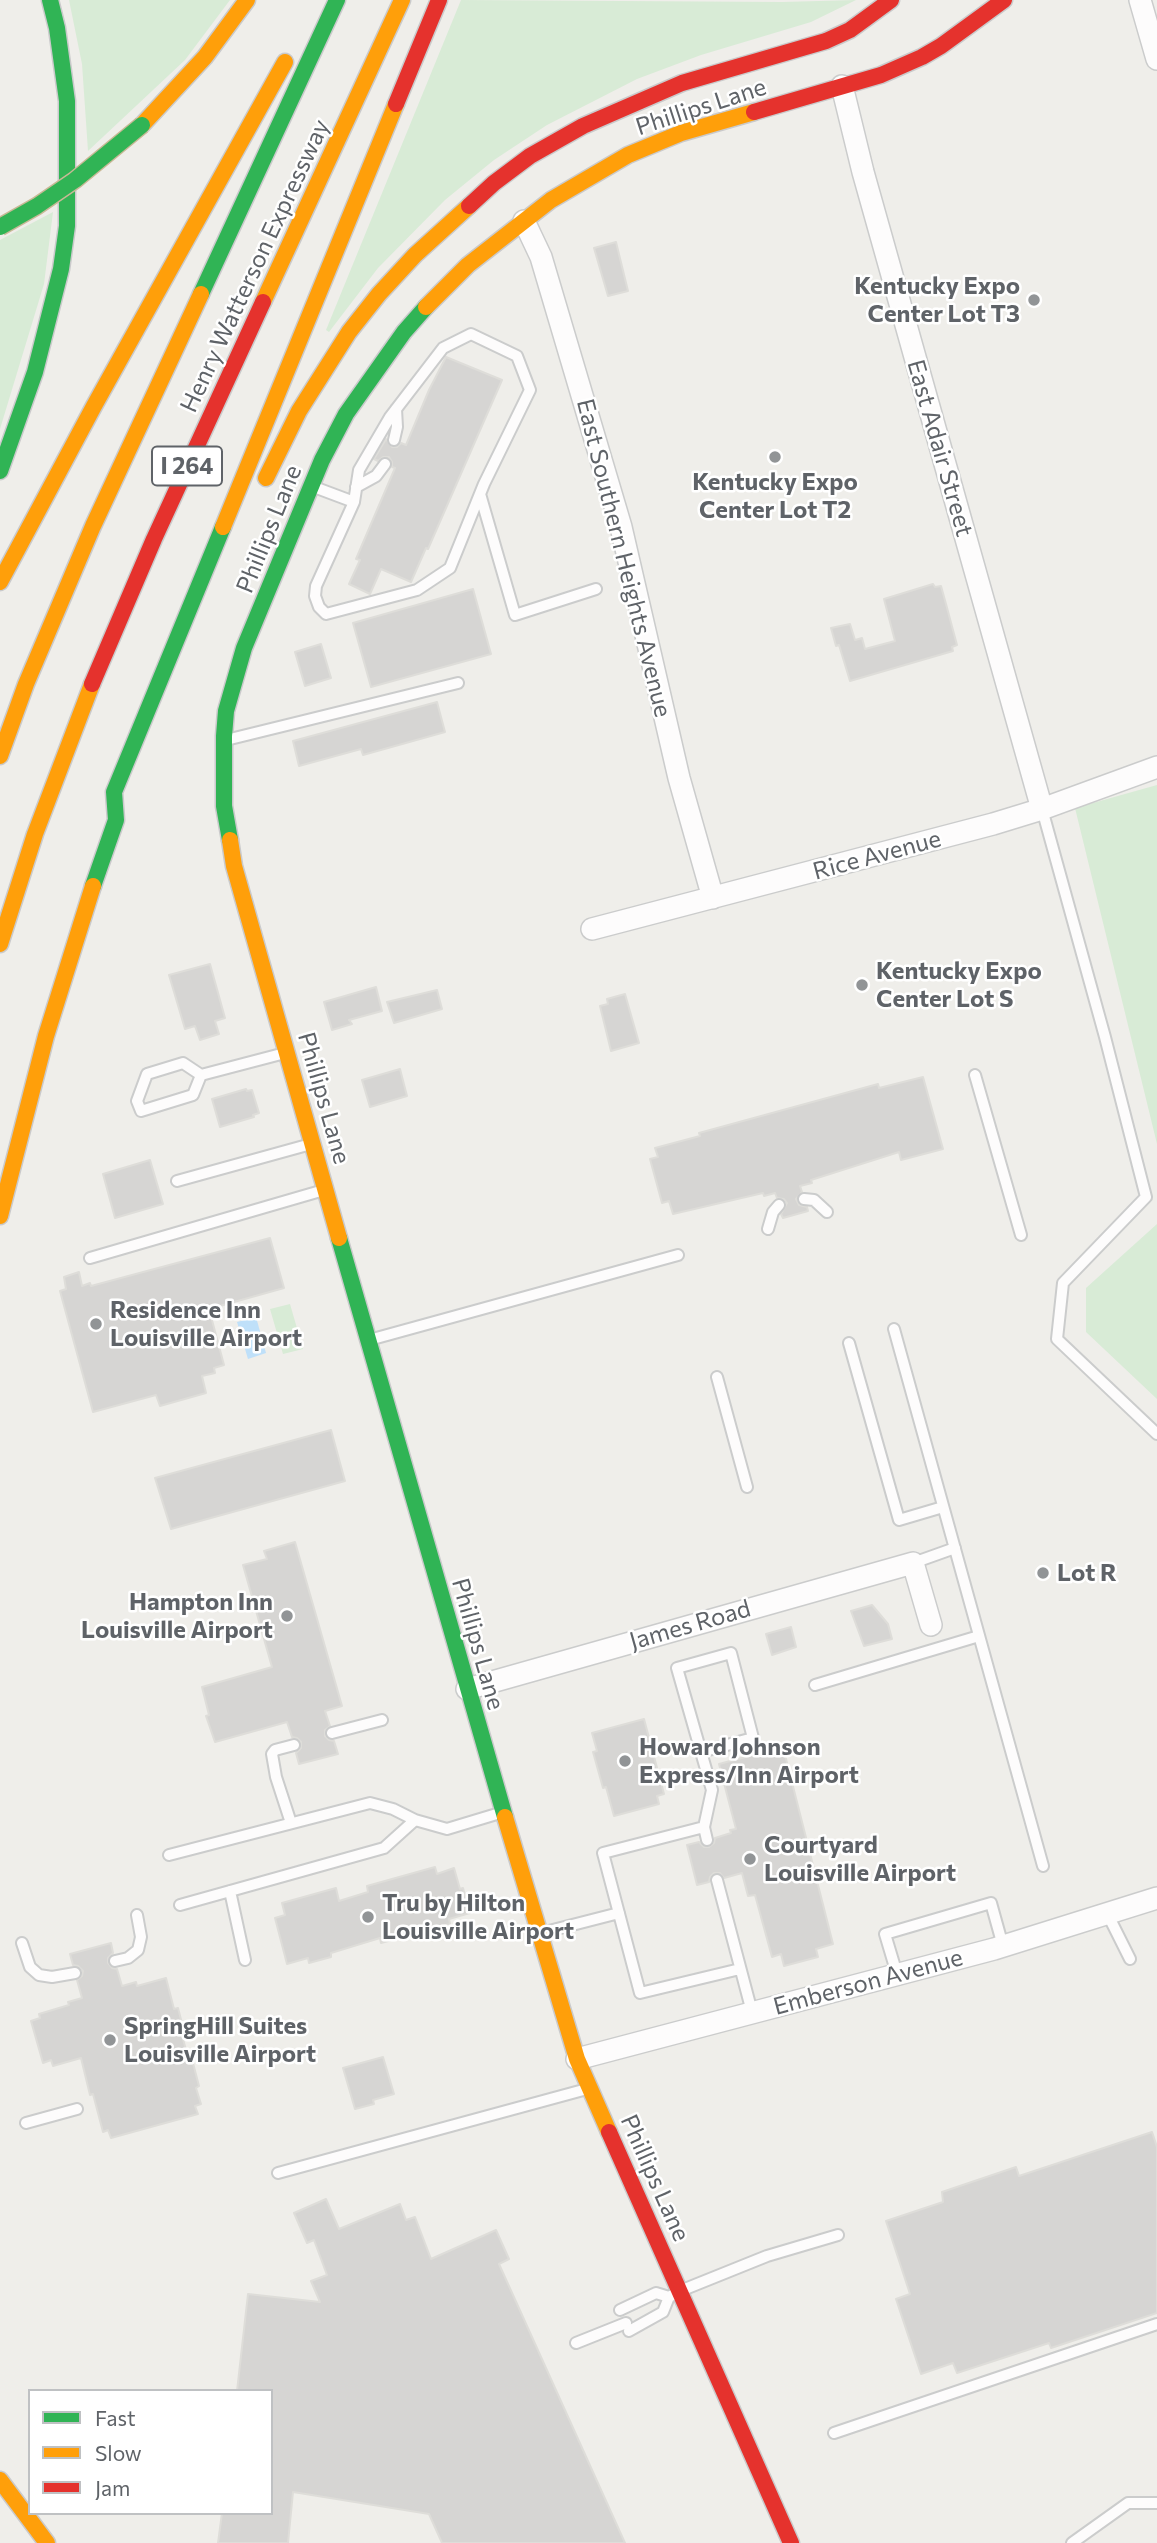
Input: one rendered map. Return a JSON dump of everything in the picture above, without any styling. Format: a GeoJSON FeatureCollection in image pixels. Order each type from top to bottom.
{"type":"FeatureCollection","features":[{"type":"Feature","properties":{"kind":"main road"},"geometry":{"type":"LineString","coordinates":[[0,471],[35,372],[61,269],[66,226],[67,101],[57,28],[50,0]]}},
{"type":"Feature","properties":{"kind":"main road"},"geometry":{"type":"LineString","coordinates":[[0,228],[75,180],[142,125],[205,57],[247,0]]}},
{"type":"Feature","properties":{"kind":"main road"},"geometry":{"type":"LineString","coordinates":[[305,32],[326,0]]}},
{"type":"Feature","properties":{"kind":"main road","name":"Henry Watterson Expressway"},"geometry":{"type":"LineString","coordinates":[[0,756],[26,684],[93,526],[337,0]]}},
{"type":"Feature","properties":{"kind":"main road","name":"Henry Watterson Expressway"},"geometry":{"type":"LineString","coordinates":[[0,944],[36,834],[98,670],[154,538],[402,0]]}},
{"type":"Feature","properties":{"kind":"main road"},"geometry":{"type":"LineString","coordinates":[[0,1216],[46,1036],[116,820],[114,792],[439,0]]}},
{"type":"Feature","properties":{"kind":"main road"},"geometry":{"type":"LineString","coordinates":[[260,492],[299,411],[349,332],[415,255],[456,214],[494,183],[530,156],[583,126],[628,105],[682,83],[826,41],[850,30],[891,0]]}},
{"type":"Feature","properties":{"kind":"main road","name":"Phillips Lane"},"geometry":{"type":"LineString","coordinates":[[791,2543],[675,2294],[577,2059],[467,1689],[234,866],[224,806],[223,741],[226,711],[244,648],[322,460],[346,414],[404,332],[468,265],[551,200],[628,155],[681,133],[881,75],[922,57],[1004,0]]}},
{"type":"Feature","properties":{"kind":"main road"},"geometry":{"type":"LineString","coordinates":[[0,582],[114,369],[290,54]]}},
{"type":"Feature","properties":{"kind":"main road"},"geometry":{"type":"LineString","coordinates":[[116,820],[130,805]]}},
{"type":"Feature","properties":{"kind":"main road"},"geometry":{"type":"LineString","coordinates":[[0,2480],[47,2543]]}},
{"type":"Feature","properties":{"kind":"street"},"geometry":{"type":"LineString","coordinates":[[1140,0],[1157,59]]}},
{"type":"Feature","properties":{"kind":"street","name":"East Adair Street"},"geometry":{"type":"LineString","coordinates":[[842,86],[863,172],[1042,809]]}},
{"type":"Feature","properties":{"kind":"street","name":"East Southern Heights Avenue"},"geometry":{"type":"LineString","coordinates":[[523,221],[541,257],[618,513],[676,766],[713,898]]}},
{"type":"Feature","properties":{"kind":"street","name":"Rice Avenue"},"geometry":{"type":"LineString","coordinates":[[592,929],[900,850],[1042,809],[1157,767]]}},
{"type":"Feature","properties":{"kind":"street"},"geometry":{"type":"LineString","coordinates":[[913,1563],[931,1625]]}},
{"type":"Feature","properties":{"kind":"street","name":"James Road"},"geometry":{"type":"LineString","coordinates":[[467,1689],[913,1563]]}},
{"type":"Feature","properties":{"kind":"street","name":"Emberson Avenue"},"geometry":{"type":"LineString","coordinates":[[577,2059],[1003,1945],[1157,1898]]}},
{"type":"Feature","properties":{"kind":"lane"},"geometry":{"type":"LineString","coordinates":[[471,334],[517,356],[530,390],[480,494],[450,569],[417,590],[326,614],[319,607],[315,596],[316,586],[354,502],[359,470],[396,410],[443,348],[471,334]]}},
{"type":"Feature","properties":{"kind":"lane"},"geometry":{"type":"LineString","coordinates":[[394,440],[396,410]]}},
{"type":"Feature","properties":{"kind":"lane"},"geometry":{"type":"LineString","coordinates":[[356,486],[376,476],[385,464]]}},
{"type":"Feature","properties":{"kind":"lane"},"geometry":{"type":"LineString","coordinates":[[311,486],[354,502]]}},
{"type":"Feature","properties":{"kind":"lane"},"geometry":{"type":"LineString","coordinates":[[480,494],[515,615],[596,589]]}},
{"type":"Feature","properties":{"kind":"lane"},"geometry":{"type":"LineString","coordinates":[[223,741],[458,683]]}},
{"type":"Feature","properties":{"kind":"lane"},"geometry":{"type":"LineString","coordinates":[[1042,809],[1146,1197],[1063,1283],[1057,1339],[1157,1434]]}},
{"type":"Feature","properties":{"kind":"lane"},"geometry":{"type":"LineString","coordinates":[[201,1075],[193,1095],[141,1111],[137,1101],[147,1074],[183,1063],[201,1075],[288,1052]]}},
{"type":"Feature","properties":{"kind":"lane"},"geometry":{"type":"LineString","coordinates":[[975,1075],[1021,1235]]}},
{"type":"Feature","properties":{"kind":"lane"},"geometry":{"type":"LineString","coordinates":[[177,1181],[314,1144]]}},
{"type":"Feature","properties":{"kind":"lane"},"geometry":{"type":"LineString","coordinates":[[90,1258],[327,1189]]}},
{"type":"Feature","properties":{"kind":"lane"},"geometry":{"type":"LineString","coordinates":[[804,1199],[814,1200],[827,1212]]}},
{"type":"Feature","properties":{"kind":"lane"},"geometry":{"type":"LineString","coordinates":[[768,1229],[772,1212],[779,1205]]}},
{"type":"Feature","properties":{"kind":"lane"},"geometry":{"type":"LineString","coordinates":[[369,1340],[678,1255]]}},
{"type":"Feature","properties":{"kind":"lane"},"geometry":{"type":"LineString","coordinates":[[894,1329],[1043,1866]]}},
{"type":"Feature","properties":{"kind":"lane"},"geometry":{"type":"LineString","coordinates":[[849,1343],[899,1520],[943,1507]]}},
{"type":"Feature","properties":{"kind":"lane"},"geometry":{"type":"LineString","coordinates":[[717,1377],[747,1487]]}},
{"type":"Feature","properties":{"kind":"lane"},"geometry":{"type":"LineString","coordinates":[[913,1563],[955,1548]]}},
{"type":"Feature","properties":{"kind":"lane"},"geometry":{"type":"LineString","coordinates":[[816,1685],[979,1636]]}},
{"type":"Feature","properties":{"kind":"lane"},"geometry":{"type":"LineString","coordinates":[[701,1752],[753,1738],[731,1653],[677,1668],[701,1752],[712,1790],[704,1827],[707,1840]]}},
{"type":"Feature","properties":{"kind":"lane"},"geometry":{"type":"LineString","coordinates":[[332,1733],[382,1720]]}},
{"type":"Feature","properties":{"kind":"lane"},"geometry":{"type":"LineString","coordinates":[[291,1824],[272,1754],[275,1750],[294,1745]]}},
{"type":"Feature","properties":{"kind":"lane"},"geometry":{"type":"LineString","coordinates":[[169,1854],[370,1803],[447,1829],[503,1813]]}},
{"type":"Feature","properties":{"kind":"lane"},"geometry":{"type":"LineString","coordinates":[[180,1905],[384,1848],[415,1820]]}},
{"type":"Feature","properties":{"kind":"lane"},"geometry":{"type":"LineString","coordinates":[[704,1827],[603,1853],[640,1993],[740,1969]]}},
{"type":"Feature","properties":{"kind":"lane"},"geometry":{"type":"LineString","coordinates":[[716,1880],[752,2012]]}},
{"type":"Feature","properties":{"kind":"lane"},"geometry":{"type":"LineString","coordinates":[[230,1891],[245,1960]]}},
{"type":"Feature","properties":{"kind":"lane"},"geometry":{"type":"LineString","coordinates":[[897,1974],[885,1934],[991,1903],[1003,1945]]}},
{"type":"Feature","properties":{"kind":"lane"},"geometry":{"type":"LineString","coordinates":[[538,1934],[619,1913]]}},
{"type":"Feature","properties":{"kind":"lane"},"geometry":{"type":"LineString","coordinates":[[1107,1913],[1130,1959]]}},
{"type":"Feature","properties":{"kind":"lane"},"geometry":{"type":"LineString","coordinates":[[115,1961],[128,1958],[138,1950],[141,1937],[137,1915]]}},
{"type":"Feature","properties":{"kind":"lane"},"geometry":{"type":"LineString","coordinates":[[22,1943],[30,1967],[39,1975],[52,1977],[75,1973]]}},
{"type":"Feature","properties":{"kind":"lane"},"geometry":{"type":"LineString","coordinates":[[278,2173],[590,2088]]}},
{"type":"Feature","properties":{"kind":"lane"},"geometry":{"type":"LineString","coordinates":[[26,2123],[77,2109]]}},
{"type":"Feature","properties":{"kind":"lane"},"geometry":{"type":"LineString","coordinates":[[620,2310],[656,2293],[675,2294],[767,2256],[838,2235]]}},
{"type":"Feature","properties":{"kind":"lane"},"geometry":{"type":"LineString","coordinates":[[576,2343],[663,2312],[675,2294]]}},
{"type":"Feature","properties":{"kind":"lane"},"geometry":{"type":"LineString","coordinates":[[834,2433],[1157,2324]]}},
{"type":"Feature","properties":{"kind":"lane"},"geometry":{"type":"LineString","coordinates":[[1072,2543],[1128,2503],[1157,2503]]}},
{"type":"Feature","properties":{"kind":"green space"},"geometry":{"type":"Polygon","coordinates":[[[69,0],[230,0],[185,60],[88,151],[82,64],[69,0]]]}},
{"type":"Feature","properties":{"kind":"green space"},"geometry":{"type":"Polygon","coordinates":[[[461,0],[856,0],[811,22],[701,55],[637,79],[547,125],[494,160],[445,200],[378,268],[329,332],[326,330],[461,0]]]}},
{"type":"Feature","properties":{"kind":"green space"},"geometry":{"type":"Polygon","coordinates":[[[53,212],[44,284],[0,429],[0,240],[53,212]]]}},
{"type":"Feature","properties":{"kind":"green space"},"geometry":{"type":"Polygon","coordinates":[[[1157,785],[1157,1144],[1075,808],[1157,785]]]}},
{"type":"Feature","properties":{"kind":"green space"},"geometry":{"type":"Polygon","coordinates":[[[1157,1224],[1157,1399],[1086,1332],[1086,1288],[1157,1224]]]}},
{"type":"Feature","properties":{"kind":"green space"},"geometry":{"type":"Polygon","coordinates":[[[290,1304],[303,1349],[283,1354],[270,1309],[290,1304]]]}},
{"type":"Feature","properties":{"kind":"water"},"geometry":{"type":"Polygon","coordinates":[[[256,1317],[266,1353],[248,1359],[237,1322],[256,1317]]]}},
{"type":"Feature","properties":{"kind":"building"},"geometry":{"type":"Polygon","coordinates":[[[616,242],[628,291],[608,296],[594,248],[616,242]]]}},
{"type":"Feature","properties":{"kind":"building"},"geometry":{"type":"Polygon","coordinates":[[[446,357],[502,380],[411,582],[381,569],[370,594],[349,584],[360,560],[356,559],[395,468],[392,467],[389,457],[378,461],[374,459],[386,439],[392,447],[401,443],[406,445],[446,357]]]}},
{"type":"Feature","properties":{"kind":"building"},"geometry":{"type":"Polygon","coordinates":[[[933,584],[935,587],[941,586],[957,645],[952,647],[953,651],[850,681],[831,628],[850,624],[855,640],[862,638],[865,649],[895,641],[884,599],[933,584]]]}},
{"type":"Feature","properties":{"kind":"building"},"geometry":{"type":"Polygon","coordinates":[[[473,589],[491,654],[371,687],[353,623],[473,589]]]}},
{"type":"Feature","properties":{"kind":"building"},"geometry":{"type":"Polygon","coordinates":[[[321,644],[331,678],[305,686],[295,652],[321,644]]]}},
{"type":"Feature","properties":{"kind":"building"},"geometry":{"type":"Polygon","coordinates":[[[437,702],[445,732],[363,755],[361,749],[299,766],[293,741],[437,702]]]}},
{"type":"Feature","properties":{"kind":"building"},"geometry":{"type":"Polygon","coordinates":[[[210,964],[225,1018],[215,1021],[219,1034],[200,1040],[195,1026],[185,1029],[169,975],[210,964]]]}},
{"type":"Feature","properties":{"kind":"building"},"geometry":{"type":"Polygon","coordinates":[[[376,987],[382,1011],[349,1020],[352,1024],[332,1030],[324,1002],[376,987]]]}},
{"type":"Feature","properties":{"kind":"building"},"geometry":{"type":"Polygon","coordinates":[[[437,990],[442,1009],[394,1023],[387,1002],[437,990]]]}},
{"type":"Feature","properties":{"kind":"building"},"geometry":{"type":"Polygon","coordinates":[[[625,994],[639,1043],[611,1051],[600,1006],[608,1004],[607,999],[625,994]]]}},
{"type":"Feature","properties":{"kind":"building"},"geometry":{"type":"Polygon","coordinates":[[[400,1069],[407,1096],[370,1107],[362,1080],[400,1069]]]}},
{"type":"Feature","properties":{"kind":"building"},"geometry":{"type":"Polygon","coordinates":[[[923,1077],[943,1149],[901,1160],[899,1152],[811,1180],[812,1183],[800,1186],[802,1192],[796,1199],[799,1205],[807,1207],[808,1211],[783,1218],[781,1214],[787,1203],[784,1199],[777,1198],[775,1193],[764,1196],[763,1193],[673,1214],[669,1201],[662,1203],[650,1159],[658,1157],[655,1148],[700,1136],[699,1133],[878,1084],[879,1088],[923,1077]]]}},
{"type":"Feature","properties":{"kind":"building"},"geometry":{"type":"Polygon","coordinates":[[[246,1089],[252,1090],[259,1113],[220,1127],[212,1099],[246,1089]]]}},
{"type":"Feature","properties":{"kind":"building"},"geometry":{"type":"Polygon","coordinates":[[[150,1160],[163,1204],[115,1218],[103,1174],[150,1160]]]}},
{"type":"Feature","properties":{"kind":"building","name":"Residence Inn Louisville Airport"},"geometry":{"type":"Polygon","coordinates":[[[270,1238],[284,1288],[209,1309],[224,1365],[214,1368],[215,1373],[202,1376],[206,1393],[160,1406],[156,1395],[93,1412],[60,1291],[66,1289],[64,1277],[79,1272],[82,1286],[90,1283],[91,1286],[270,1238]]]}},
{"type":"Feature","properties":{"kind":"building"},"geometry":{"type":"Polygon","coordinates":[[[331,1430],[345,1481],[171,1529],[155,1478],[331,1430]]]}},
{"type":"Feature","properties":{"kind":"building","name":"Hampton Inn Louisville Airport"},"geometry":{"type":"Polygon","coordinates":[[[295,1542],[342,1706],[325,1711],[330,1726],[325,1730],[325,1736],[334,1741],[338,1754],[299,1764],[296,1753],[301,1748],[301,1742],[292,1737],[287,1722],[215,1742],[206,1716],[209,1715],[202,1687],[272,1667],[243,1565],[267,1559],[264,1551],[295,1542]]]}},
{"type":"Feature","properties":{"kind":"building"},"geometry":{"type":"Polygon","coordinates":[[[872,1605],[888,1624],[892,1639],[864,1646],[851,1611],[872,1605]]]}},
{"type":"Feature","properties":{"kind":"building"},"geometry":{"type":"Polygon","coordinates":[[[791,1627],[796,1647],[772,1655],[766,1634],[791,1627]]]}},
{"type":"Feature","properties":{"kind":"building","name":"Howard Johnson Express/Inn Airport"},"geometry":{"type":"Polygon","coordinates":[[[644,1719],[664,1794],[657,1796],[659,1804],[614,1816],[593,1752],[597,1751],[592,1733],[644,1719]]]}},
{"type":"Feature","properties":{"kind":"building","name":"Courtyard Louisville Airport"},"geometry":{"type":"Polygon","coordinates":[[[783,1747],[833,1944],[816,1949],[818,1957],[784,1966],[781,1954],[772,1957],[755,1895],[748,1896],[742,1873],[724,1878],[720,1873],[714,1873],[709,1882],[697,1885],[687,1845],[699,1842],[704,1847],[709,1847],[715,1838],[736,1829],[719,1764],[783,1747]]]}},
{"type":"Feature","properties":{"kind":"building","name":"Tru by Hilton Louisville Airport"},"geometry":{"type":"Polygon","coordinates":[[[435,1867],[437,1874],[454,1868],[470,1913],[449,1919],[450,1924],[381,1943],[380,1938],[331,1953],[331,1957],[309,1963],[308,1958],[287,1964],[275,1918],[285,1915],[282,1903],[336,1888],[339,1901],[368,1892],[367,1886],[435,1867]]]}},
{"type":"Feature","properties":{"kind":"building","name":"SpringHill Suites Louisville Airport"},"geometry":{"type":"Polygon","coordinates":[[[111,1943],[113,1953],[108,1958],[108,1963],[117,1969],[122,1986],[136,1982],[137,1986],[166,1978],[174,2009],[178,2008],[184,2031],[181,2032],[190,2064],[193,2063],[201,2104],[195,2106],[198,2114],[111,2138],[108,2130],[103,2132],[81,2058],[53,2066],[51,2060],[43,2063],[31,2021],[40,2018],[39,2014],[82,1998],[77,1980],[83,1971],[73,1965],[70,1954],[111,1943]]]}},
{"type":"Feature","properties":{"kind":"building"},"geometry":{"type":"Polygon","coordinates":[[[383,2057],[394,2094],[373,2100],[374,2104],[355,2109],[343,2068],[383,2057]]]}},
{"type":"Feature","properties":{"kind":"building"},"geometry":{"type":"Polygon","coordinates":[[[1152,2132],[1157,2147],[1157,2313],[1051,2348],[1049,2343],[957,2373],[953,2363],[921,2374],[896,2299],[910,2294],[886,2221],[943,2202],[942,2192],[1016,2167],[1019,2176],[1152,2132]]]}},
{"type":"Feature","properties":{"kind":"building"},"geometry":{"type":"Polygon","coordinates":[[[326,2199],[339,2229],[400,2204],[406,2220],[415,2217],[431,2259],[496,2230],[509,2259],[499,2264],[625,2543],[442,2543],[429,2514],[293,2492],[288,2543],[218,2543],[222,2515],[273,2515],[273,2389],[237,2389],[248,2294],[320,2302],[311,2281],[327,2275],[314,2240],[307,2243],[294,2213],[326,2199]]]}},
{"type":"Feature","properties":{"kind":"traffic: fast"},"geometry":{"type":"LineString","coordinates":[[0,471],[35,372],[61,269],[67,226],[67,101],[57,28],[50,0]]}},
{"type":"Feature","properties":{"kind":"traffic: fast"},"geometry":{"type":"LineString","coordinates":[[201,294],[337,0]]}},
{"type":"Feature","properties":{"kind":"traffic: fast"},"geometry":{"type":"LineString","coordinates":[[0,227],[75,180],[142,125]]}},
{"type":"Feature","properties":{"kind":"traffic: fast"},"geometry":{"type":"LineString","coordinates":[[230,840],[224,806],[224,736],[226,711],[244,648],[322,460],[346,414],[404,332],[426,307]]}},
{"type":"Feature","properties":{"kind":"traffic: fast"},"geometry":{"type":"LineString","coordinates":[[93,886],[116,820],[114,792],[223,527]]}},
{"type":"Feature","properties":{"kind":"traffic: fast"},"geometry":{"type":"LineString","coordinates":[[339,1238],[505,1817]]}},
{"type":"Feature","properties":{"kind":"traffic: slow"},"geometry":{"type":"LineString","coordinates":[[142,125],[205,57],[247,0]]}},
{"type":"Feature","properties":{"kind":"traffic: slow"},"geometry":{"type":"LineString","coordinates":[[263,302],[402,0]]}},
{"type":"Feature","properties":{"kind":"traffic: slow"},"geometry":{"type":"LineString","coordinates":[[0,582],[94,406],[285,62]]}},
{"type":"Feature","properties":{"kind":"traffic: slow"},"geometry":{"type":"LineString","coordinates":[[223,527],[396,104]]}},
{"type":"Feature","properties":{"kind":"traffic: slow"},"geometry":{"type":"LineString","coordinates":[[426,307],[468,265],[551,200],[628,155],[681,133],[754,112]]}},
{"type":"Feature","properties":{"kind":"traffic: slow"},"geometry":{"type":"LineString","coordinates":[[266,478],[299,411],[349,332],[415,255],[469,206]]}},
{"type":"Feature","properties":{"kind":"traffic: slow"},"geometry":{"type":"LineString","coordinates":[[0,756],[26,684],[93,526],[201,294]]}},
{"type":"Feature","properties":{"kind":"traffic: slow"},"geometry":{"type":"LineString","coordinates":[[0,944],[35,834],[92,684]]}},
{"type":"Feature","properties":{"kind":"traffic: slow"},"geometry":{"type":"LineString","coordinates":[[230,840],[234,866],[339,1238]]}},
{"type":"Feature","properties":{"kind":"traffic: slow"},"geometry":{"type":"LineString","coordinates":[[0,1216],[46,1036],[93,886]]}},
{"type":"Feature","properties":{"kind":"traffic: slow"},"geometry":{"type":"LineString","coordinates":[[505,1817],[577,2059],[609,2132]]}},
{"type":"Feature","properties":{"kind":"traffic: slow"},"geometry":{"type":"LineString","coordinates":[[0,2480],[47,2543]]}},
{"type":"Feature","properties":{"kind":"traffic: jam"},"geometry":{"type":"LineString","coordinates":[[396,104],[439,0]]}},
{"type":"Feature","properties":{"kind":"traffic: jam"},"geometry":{"type":"LineString","coordinates":[[469,206],[530,156],[583,126],[682,83],[826,41],[850,30],[891,0]]}},
{"type":"Feature","properties":{"kind":"traffic: jam"},"geometry":{"type":"LineString","coordinates":[[754,112],[881,75],[922,57],[1004,0]]}},
{"type":"Feature","properties":{"kind":"traffic: jam"},"geometry":{"type":"LineString","coordinates":[[92,684],[154,539],[263,302]]}},
{"type":"Feature","properties":{"kind":"traffic: jam"},"geometry":{"type":"LineString","coordinates":[[609,2132],[791,2543]]}},
{"type":"Feature","properties":{"kind":"place","name":"Kentucky Expo Center Lot T3"},"geometry":{"type":"Point","coordinates":[1034,300]}},
{"type":"Feature","properties":{"kind":"place","name":"Kentucky Expo Center Lot T2"},"geometry":{"type":"Point","coordinates":[775,457]}},
{"type":"Feature","properties":{"kind":"place","name":"Kentucky Expo Center Lot S"},"geometry":{"type":"Point","coordinates":[862,985]}},
{"type":"Feature","properties":{"kind":"place","name":"Residence Inn Louisville Airport"},"geometry":{"type":"Point","coordinates":[96,1324]}},
{"type":"Feature","properties":{"kind":"place","name":"Lot R"},"geometry":{"type":"Point","coordinates":[1043,1573]}},
{"type":"Feature","properties":{"kind":"place","name":"Hampton Inn Louisville Airport"},"geometry":{"type":"Point","coordinates":[287,1616]}},
{"type":"Feature","properties":{"kind":"place","name":"Howard Johnson Express/Inn Airport"},"geometry":{"type":"Point","coordinates":[625,1761]}},
{"type":"Feature","properties":{"kind":"place","name":"Courtyard Louisville Airport"},"geometry":{"type":"Point","coordinates":[750,1859]}},
{"type":"Feature","properties":{"kind":"place","name":"Tru by Hilton Louisville Airport"},"geometry":{"type":"Point","coordinates":[368,1917]}},
{"type":"Feature","properties":{"kind":"place","name":"SpringHill Suites Louisville Airport"},"geometry":{"type":"Point","coordinates":[110,2040]}}]}
